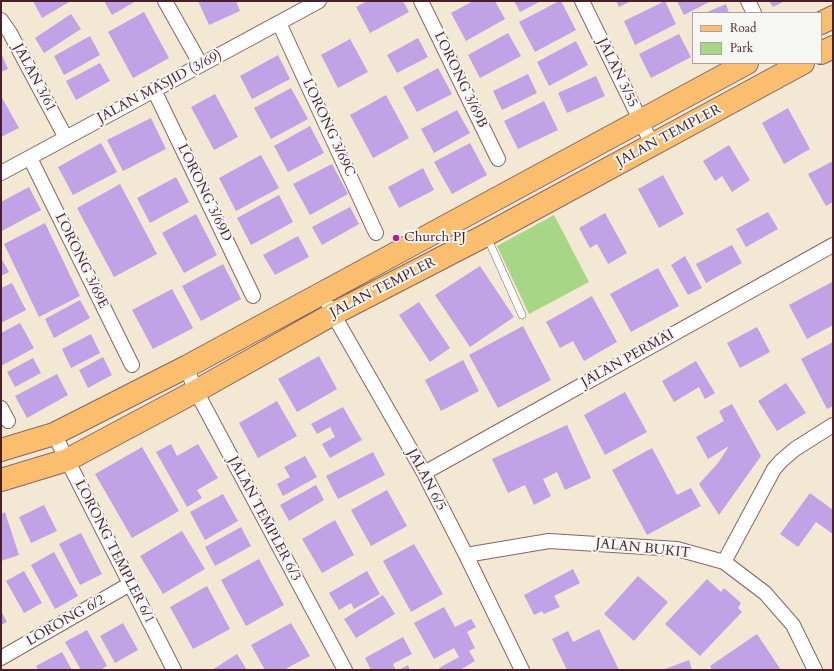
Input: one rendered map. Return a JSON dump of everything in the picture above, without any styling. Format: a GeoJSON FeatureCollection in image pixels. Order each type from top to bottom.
{"type":"FeatureCollection","features":[{"type":"Feature","properties":{"kind":"main road"},"geometry":{"type":"LineString","coordinates":[[822,22],[833,16]]}},
{"type":"Feature","properties":{"kind":"main road"},"geometry":{"type":"LineString","coordinates":[[822,52],[833,47]]}},
{"type":"Feature","properties":{"kind":"main road","name":"JALAN TEMPLER"},"geometry":{"type":"LineString","coordinates":[[1,450],[54,434],[186,368],[745,64]]}},
{"type":"Feature","properties":{"kind":"main road","name":"JALAN TEMPLER"},"geometry":{"type":"LineString","coordinates":[[1,480],[67,460],[196,391],[333,314],[486,235],[801,64]]}},
{"type":"Feature","properties":{"kind":"street"},"geometry":{"type":"LineString","coordinates":[[164,1],[201,65]]}},
{"type":"Feature","properties":{"kind":"street","name":"JALAN MASJID (3/69)"},"geometry":{"type":"LineString","coordinates":[[1,173],[319,1]]}},
{"type":"Feature","properties":{"kind":"street","name":"LORONG 3/69B"},"geometry":{"type":"LineString","coordinates":[[421,1],[498,159]]}},
{"type":"Feature","properties":{"kind":"street","name":"JALAN 3/55"},"geometry":{"type":"LineString","coordinates":[[582,1],[652,144]]}},
{"type":"Feature","properties":{"kind":"street"},"geometry":{"type":"LineString","coordinates":[[748,1],[754,12]]}},
{"type":"Feature","properties":{"kind":"street","name":"JALAN 3/61"},"geometry":{"type":"LineString","coordinates":[[1,20],[10,33],[66,138]]}},
{"type":"Feature","properties":{"kind":"street","name":"LORONG 3/69C"},"geometry":{"type":"LineString","coordinates":[[279,23],[376,232]]}},
{"type":"Feature","properties":{"kind":"street","name":"LORONG 3/69D"},"geometry":{"type":"LineString","coordinates":[[154,90],[254,296]]}},
{"type":"Feature","properties":{"kind":"street","name":"LORONG 3/69E"},"geometry":{"type":"LineString","coordinates":[[30,158],[132,365]]}},
{"type":"Feature","properties":{"kind":"street","name":"JALAN PERMAI"},"geometry":{"type":"LineString","coordinates":[[424,473],[833,245]]}},
{"type":"Feature","properties":{"kind":"street","name":"JALAN 6/5"},"geometry":{"type":"LineString","coordinates":[[322,294],[424,473],[522,670]]}},
{"type":"Feature","properties":{"kind":"street","name":"JALAN TEMPLER 6/3"},"geometry":{"type":"LineString","coordinates":[[186,368],[196,391],[344,670]]}},
{"type":"Feature","properties":{"kind":"street"},"geometry":{"type":"LineString","coordinates":[[1,408],[8,421]]}},
{"type":"Feature","properties":{"kind":"street"},"geometry":{"type":"LineString","coordinates":[[724,562],[774,469],[787,455],[833,425]]}},
{"type":"Feature","properties":{"kind":"street","name":"LORONG TEMPLER 6/1"},"geometry":{"type":"LineString","coordinates":[[54,434],[174,670]]}},
{"type":"Feature","properties":{"kind":"street","name":"JALAN BUKIT"},"geometry":{"type":"LineString","coordinates":[[466,555],[550,541],[677,549],[724,562],[765,593],[793,625],[815,670]]}},
{"type":"Feature","properties":{"kind":"street","name":"LORONG 6/2"},"geometry":{"type":"LineString","coordinates":[[1,658],[130,584]]}},
{"type":"Feature","properties":{"kind":"lane"},"geometry":{"type":"LineString","coordinates":[[486,235],[522,315]]}},
{"type":"Feature","properties":{"kind":"green space"},"geometry":{"type":"Polygon","coordinates":[[[554,215],[589,282],[529,314],[497,246],[554,215]]]}},
{"type":"Feature","properties":{"kind":"building"},"geometry":{"type":"Polygon","coordinates":[[[33,1],[68,1],[69,2],[42,18],[33,1]]]}},
{"type":"Feature","properties":{"kind":"building"},"geometry":{"type":"Polygon","coordinates":[[[104,1],[136,1],[112,15],[104,1]]]}},
{"type":"Feature","properties":{"kind":"building"},"geometry":{"type":"Polygon","coordinates":[[[198,1],[236,1],[240,11],[209,25],[198,1]]]}},
{"type":"Feature","properties":{"kind":"building"},"geometry":{"type":"Polygon","coordinates":[[[367,1],[403,1],[409,12],[370,33],[356,7],[367,1]]]}},
{"type":"Feature","properties":{"kind":"building"},"geometry":{"type":"Polygon","coordinates":[[[473,1],[495,1],[505,19],[466,41],[451,13],[473,1]]]}},
{"type":"Feature","properties":{"kind":"building"},"geometry":{"type":"Polygon","coordinates":[[[514,1],[541,1],[520,12],[514,1]]]}},
{"type":"Feature","properties":{"kind":"building"},"geometry":{"type":"Polygon","coordinates":[[[561,1],[576,30],[535,52],[519,22],[561,1]]]}},
{"type":"Feature","properties":{"kind":"building"},"geometry":{"type":"Polygon","coordinates":[[[616,1],[631,1],[619,7],[616,1]]]}},
{"type":"Feature","properties":{"kind":"building"},"geometry":{"type":"Polygon","coordinates":[[[665,1],[676,24],[635,45],[624,21],[665,1]]]}},
{"type":"Feature","properties":{"kind":"building"},"geometry":{"type":"Polygon","coordinates":[[[677,1],[711,1],[684,15],[677,1]]]}},
{"type":"Feature","properties":{"kind":"building"},"geometry":{"type":"Polygon","coordinates":[[[769,1],[785,1],[773,7],[769,1]]]}},
{"type":"Feature","properties":{"kind":"building"},"geometry":{"type":"Polygon","coordinates":[[[726,4],[729,12],[707,12],[726,4]]]}},
{"type":"Feature","properties":{"kind":"building"},"geometry":{"type":"Polygon","coordinates":[[[144,12],[169,58],[133,78],[108,32],[144,12]]]}},
{"type":"Feature","properties":{"kind":"building"},"geometry":{"type":"Polygon","coordinates":[[[71,14],[81,29],[44,53],[35,38],[71,14]]]}},
{"type":"Feature","properties":{"kind":"building"},"geometry":{"type":"Polygon","coordinates":[[[508,33],[521,56],[480,78],[468,55],[508,33]]]}},
{"type":"Feature","properties":{"kind":"building"},"geometry":{"type":"Polygon","coordinates":[[[679,34],[691,57],[651,78],[639,54],[679,34]]]}},
{"type":"Feature","properties":{"kind":"building"},"geometry":{"type":"Polygon","coordinates":[[[90,36],[100,55],[64,75],[54,56],[90,36]]]}},
{"type":"Feature","properties":{"kind":"building"},"geometry":{"type":"Polygon","coordinates":[[[418,38],[428,57],[397,73],[387,55],[418,38]]]}},
{"type":"Feature","properties":{"kind":"building"},"geometry":{"type":"Polygon","coordinates":[[[350,39],[368,72],[338,88],[321,55],[350,39]]]}},
{"type":"Feature","properties":{"kind":"building"},"geometry":{"type":"Polygon","coordinates":[[[576,41],[588,65],[549,86],[537,62],[576,41]]]}},
{"type":"Feature","properties":{"kind":"building"},"geometry":{"type":"Polygon","coordinates":[[[1,53],[8,69],[1,72],[1,53]]]}},
{"type":"Feature","properties":{"kind":"building"},"geometry":{"type":"Polygon","coordinates":[[[278,55],[290,79],[252,99],[240,76],[278,55]]]}},
{"type":"Feature","properties":{"kind":"building"},"geometry":{"type":"Polygon","coordinates":[[[100,63],[110,81],[76,100],[66,81],[100,63]]]}},
{"type":"Feature","properties":{"kind":"building"},"geometry":{"type":"Polygon","coordinates":[[[438,68],[452,94],[417,112],[403,87],[438,68]]]}},
{"type":"Feature","properties":{"kind":"building"},"geometry":{"type":"Polygon","coordinates":[[[528,74],[537,93],[502,110],[493,91],[528,74]]]}},
{"type":"Feature","properties":{"kind":"building"},"geometry":{"type":"Polygon","coordinates":[[[596,76],[605,96],[567,113],[558,93],[596,76]]]}},
{"type":"Feature","properties":{"kind":"building"},"geometry":{"type":"Polygon","coordinates":[[[291,88],[308,119],[271,139],[254,108],[291,88]]]}},
{"type":"Feature","properties":{"kind":"building"},"geometry":{"type":"Polygon","coordinates":[[[215,94],[238,137],[214,150],[191,107],[215,94]]]}},
{"type":"Feature","properties":{"kind":"building"},"geometry":{"type":"Polygon","coordinates":[[[386,95],[409,138],[373,158],[350,115],[386,95]]]}},
{"type":"Feature","properties":{"kind":"building"},"geometry":{"type":"Polygon","coordinates":[[[1,96],[19,128],[1,137],[1,96]]]}},
{"type":"Feature","properties":{"kind":"building"},"geometry":{"type":"Polygon","coordinates":[[[544,101],[558,130],[518,149],[504,121],[544,101]]]}},
{"type":"Feature","properties":{"kind":"building"},"geometry":{"type":"Polygon","coordinates":[[[788,108],[810,149],[784,164],[762,123],[788,108]]]}},
{"type":"Feature","properties":{"kind":"building"},"geometry":{"type":"Polygon","coordinates":[[[457,110],[470,133],[434,153],[421,129],[457,110]]]}},
{"type":"Feature","properties":{"kind":"building"},"geometry":{"type":"Polygon","coordinates":[[[151,118],[166,149],[123,171],[107,140],[151,118]]]}},
{"type":"Feature","properties":{"kind":"building"},"geometry":{"type":"Polygon","coordinates":[[[310,126],[324,153],[288,172],[274,146],[310,126]]]}},
{"type":"Feature","properties":{"kind":"building"},"geometry":{"type":"Polygon","coordinates":[[[101,143],[117,172],[73,195],[58,167],[101,143]]]}},
{"type":"Feature","properties":{"kind":"building"},"geometry":{"type":"Polygon","coordinates":[[[470,143],[487,175],[452,194],[434,162],[470,143]]]}},
{"type":"Feature","properties":{"kind":"building"},"geometry":{"type":"Polygon","coordinates":[[[729,145],[750,180],[732,192],[722,176],[715,181],[703,161],[729,145]]]}},
{"type":"Feature","properties":{"kind":"building"},"geometry":{"type":"Polygon","coordinates":[[[261,155],[279,188],[236,211],[219,178],[261,155]]]}},
{"type":"Feature","properties":{"kind":"building"},"geometry":{"type":"Polygon","coordinates":[[[833,161],[833,202],[826,206],[808,174],[833,161]]]}},
{"type":"Feature","properties":{"kind":"building"},"geometry":{"type":"Polygon","coordinates":[[[332,164],[348,194],[310,215],[293,184],[332,164]]]}},
{"type":"Feature","properties":{"kind":"building"},"geometry":{"type":"Polygon","coordinates":[[[423,168],[434,190],[399,208],[388,187],[423,168]]]}},
{"type":"Feature","properties":{"kind":"building"},"geometry":{"type":"Polygon","coordinates":[[[663,175],[684,214],[659,228],[638,189],[663,175]]]}},
{"type":"Feature","properties":{"kind":"building"},"geometry":{"type":"Polygon","coordinates":[[[176,177],[189,202],[150,223],[137,198],[176,177]]]}},
{"type":"Feature","properties":{"kind":"building"},"geometry":{"type":"Polygon","coordinates":[[[120,184],[157,254],[114,277],[77,208],[120,184]]]}},
{"type":"Feature","properties":{"kind":"building"},"geometry":{"type":"Polygon","coordinates":[[[29,187],[41,210],[2,231],[1,202],[29,187]]]}},
{"type":"Feature","properties":{"kind":"building"},"geometry":{"type":"Polygon","coordinates":[[[279,195],[293,222],[251,245],[237,218],[279,195]]]}},
{"type":"Feature","properties":{"kind":"building"},"geometry":{"type":"Polygon","coordinates":[[[350,207],[359,224],[322,245],[312,227],[350,207]]]}},
{"type":"Feature","properties":{"kind":"building"},"geometry":{"type":"Polygon","coordinates":[[[768,212],[778,229],[746,247],[736,229],[768,212]]]}},
{"type":"Feature","properties":{"kind":"building"},"geometry":{"type":"Polygon","coordinates":[[[605,213],[627,253],[608,264],[597,244],[590,248],[579,228],[605,213]]]}},
{"type":"Feature","properties":{"kind":"building"},"geometry":{"type":"Polygon","coordinates":[[[196,214],[217,255],[184,273],[162,233],[196,214]]]}},
{"type":"Feature","properties":{"kind":"building"},"geometry":{"type":"Polygon","coordinates":[[[45,223],[80,296],[39,317],[4,244],[45,223]]]}},
{"type":"Feature","properties":{"kind":"building"},"geometry":{"type":"Polygon","coordinates":[[[298,236],[309,257],[275,275],[263,255],[298,236]]]}},
{"type":"Feature","properties":{"kind":"building"},"geometry":{"type":"Polygon","coordinates":[[[732,245],[742,263],[706,283],[696,264],[732,245]]]}},
{"type":"Feature","properties":{"kind":"building"},"geometry":{"type":"Polygon","coordinates":[[[685,256],[702,288],[688,295],[671,265],[685,256]]]}},
{"type":"Feature","properties":{"kind":"building"},"geometry":{"type":"Polygon","coordinates":[[[1,258],[9,272],[1,276],[1,258]]]}},
{"type":"Feature","properties":{"kind":"building"},"geometry":{"type":"Polygon","coordinates":[[[223,264],[241,299],[201,321],[182,286],[223,264]]]}},
{"type":"Feature","properties":{"kind":"building"},"geometry":{"type":"Polygon","coordinates":[[[480,266],[514,317],[470,347],[435,295],[480,266]]]}},
{"type":"Feature","properties":{"kind":"building"},"geometry":{"type":"Polygon","coordinates":[[[658,268],[679,306],[631,332],[610,294],[658,268]]]}},
{"type":"Feature","properties":{"kind":"building"},"geometry":{"type":"Polygon","coordinates":[[[832,282],[833,325],[807,339],[789,305],[832,282]]]}},
{"type":"Feature","properties":{"kind":"building"},"geometry":{"type":"Polygon","coordinates":[[[12,283],[26,310],[1,323],[1,288],[12,283]]]}},
{"type":"Feature","properties":{"kind":"building"},"geometry":{"type":"Polygon","coordinates":[[[172,289],[193,328],[153,349],[132,310],[172,289]]]}},
{"type":"Feature","properties":{"kind":"building"},"geometry":{"type":"Polygon","coordinates":[[[592,296],[617,342],[584,361],[573,341],[560,348],[546,322],[592,296]]]}},
{"type":"Feature","properties":{"kind":"building"},"geometry":{"type":"Polygon","coordinates":[[[80,300],[90,318],[54,338],[45,319],[80,300]]]}},
{"type":"Feature","properties":{"kind":"building"},"geometry":{"type":"Polygon","coordinates":[[[419,302],[450,348],[430,362],[399,315],[419,302]]]}},
{"type":"Feature","properties":{"kind":"building"},"geometry":{"type":"Polygon","coordinates":[[[20,323],[34,348],[1,366],[1,333],[20,323]]]}},
{"type":"Feature","properties":{"kind":"building"},"geometry":{"type":"Polygon","coordinates":[[[523,326],[551,380],[498,408],[469,355],[523,326]]]}},
{"type":"Feature","properties":{"kind":"building"},"geometry":{"type":"Polygon","coordinates":[[[757,327],[770,352],[740,368],[727,343],[757,327]]]}},
{"type":"Feature","properties":{"kind":"building"},"geometry":{"type":"Polygon","coordinates":[[[91,334],[100,353],[71,368],[62,349],[91,334]]]}},
{"type":"Feature","properties":{"kind":"building"},"geometry":{"type":"Polygon","coordinates":[[[833,342],[833,406],[827,409],[801,359],[833,342]]]}},
{"type":"Feature","properties":{"kind":"building"},"geometry":{"type":"Polygon","coordinates":[[[319,356],[337,389],[297,412],[278,379],[319,356]]]}},
{"type":"Feature","properties":{"kind":"building"},"geometry":{"type":"Polygon","coordinates":[[[103,357],[112,375],[88,388],[79,370],[103,357]]]}},
{"type":"Feature","properties":{"kind":"building"},"geometry":{"type":"Polygon","coordinates":[[[33,358],[41,373],[15,387],[7,372],[33,358]]]}},
{"type":"Feature","properties":{"kind":"building"},"geometry":{"type":"Polygon","coordinates":[[[463,360],[479,391],[441,411],[425,380],[463,360]]]}},
{"type":"Feature","properties":{"kind":"building"},"geometry":{"type":"Polygon","coordinates":[[[696,361],[715,393],[705,399],[699,387],[674,402],[662,381],[696,361]]]}},
{"type":"Feature","properties":{"kind":"building"},"geometry":{"type":"Polygon","coordinates":[[[57,374],[68,395],[27,418],[15,396],[57,374]]]}},
{"type":"Feature","properties":{"kind":"building"},"geometry":{"type":"Polygon","coordinates":[[[786,383],[806,413],[777,431],[758,401],[786,383]]]}},
{"type":"Feature","properties":{"kind":"building"},"geometry":{"type":"Polygon","coordinates":[[[625,392],[647,432],[605,455],[584,415],[625,392]]]}},
{"type":"Feature","properties":{"kind":"building"},"geometry":{"type":"Polygon","coordinates":[[[277,401],[297,436],[258,458],[239,423],[277,401]]]}},
{"type":"Feature","properties":{"kind":"building"},"geometry":{"type":"Polygon","coordinates":[[[732,404],[761,456],[719,515],[699,484],[718,463],[729,446],[708,459],[696,437],[724,421],[719,411],[732,404]]]}},
{"type":"Feature","properties":{"kind":"building"},"geometry":{"type":"Polygon","coordinates":[[[343,407],[362,440],[330,458],[322,444],[335,437],[330,427],[317,434],[311,424],[343,407]]]}},
{"type":"Feature","properties":{"kind":"building"},"geometry":{"type":"Polygon","coordinates":[[[567,425],[591,478],[565,490],[557,472],[543,479],[551,496],[534,505],[525,485],[508,493],[492,459],[567,425]]]}},
{"type":"Feature","properties":{"kind":"building"},"geometry":{"type":"Polygon","coordinates":[[[171,444],[177,456],[198,444],[218,478],[197,490],[202,498],[187,507],[156,452],[171,444]]]}},
{"type":"Feature","properties":{"kind":"building"},"geometry":{"type":"Polygon","coordinates":[[[142,447],[179,511],[132,538],[95,474],[142,447]]]}},
{"type":"Feature","properties":{"kind":"building"},"geometry":{"type":"Polygon","coordinates":[[[652,448],[677,495],[691,488],[701,506],[647,535],[612,470],[652,448]]]}},
{"type":"Feature","properties":{"kind":"building"},"geometry":{"type":"Polygon","coordinates":[[[373,452],[385,475],[338,499],[326,476],[373,452]]]}},
{"type":"Feature","properties":{"kind":"building"},"geometry":{"type":"Polygon","coordinates":[[[305,456],[317,477],[283,496],[277,484],[290,477],[284,467],[305,456]]]}},
{"type":"Feature","properties":{"kind":"building"},"geometry":{"type":"Polygon","coordinates":[[[316,485],[324,500],[289,521],[280,505],[316,485]]]}},
{"type":"Feature","properties":{"kind":"building"},"geometry":{"type":"Polygon","coordinates":[[[387,490],[407,526],[371,546],[351,510],[387,490]]]}},
{"type":"Feature","properties":{"kind":"building"},"geometry":{"type":"Polygon","coordinates":[[[810,493],[833,510],[833,534],[816,522],[798,547],[780,534],[810,493]]]}},
{"type":"Feature","properties":{"kind":"building"},"geometry":{"type":"Polygon","coordinates":[[[223,494],[238,521],[205,540],[190,512],[223,494]]]}},
{"type":"Feature","properties":{"kind":"building"},"geometry":{"type":"Polygon","coordinates":[[[44,505],[57,531],[31,543],[19,517],[44,505]]]}},
{"type":"Feature","properties":{"kind":"building"},"geometry":{"type":"Polygon","coordinates":[[[5,512],[19,555],[1,561],[1,514],[5,512]]]}},
{"type":"Feature","properties":{"kind":"building"},"geometry":{"type":"Polygon","coordinates":[[[335,520],[354,555],[322,573],[302,539],[335,520]]]}},
{"type":"Feature","properties":{"kind":"building"},"geometry":{"type":"Polygon","coordinates":[[[241,527],[251,546],[215,566],[205,547],[241,527]]]}},
{"type":"Feature","properties":{"kind":"building"},"geometry":{"type":"Polygon","coordinates":[[[182,531],[205,569],[163,594],[140,556],[182,531]]]}},
{"type":"Feature","properties":{"kind":"building"},"geometry":{"type":"Polygon","coordinates":[[[81,533],[102,574],[80,585],[59,544],[81,533]]]}},
{"type":"Feature","properties":{"kind":"building"},"geometry":{"type":"Polygon","coordinates":[[[414,544],[443,594],[411,612],[383,561],[414,544]]]}},
{"type":"Feature","properties":{"kind":"building"},"geometry":{"type":"Polygon","coordinates":[[[54,552],[78,596],[55,609],[31,565],[54,552]]]}},
{"type":"Feature","properties":{"kind":"building"},"geometry":{"type":"Polygon","coordinates":[[[259,559],[284,605],[246,626],[221,580],[259,559]]]}},
{"type":"Feature","properties":{"kind":"building"},"geometry":{"type":"Polygon","coordinates":[[[573,569],[580,583],[554,596],[560,607],[544,614],[542,611],[534,615],[524,595],[573,569]]]}},
{"type":"Feature","properties":{"kind":"building"},"geometry":{"type":"Polygon","coordinates":[[[24,571],[42,603],[24,613],[6,581],[24,571]]]}},
{"type":"Feature","properties":{"kind":"building"},"geometry":{"type":"Polygon","coordinates":[[[367,571],[380,594],[354,609],[351,603],[339,610],[329,593],[367,571]]]}},
{"type":"Feature","properties":{"kind":"building"},"geometry":{"type":"Polygon","coordinates":[[[638,576],[668,602],[634,641],[604,614],[638,576]]]}},
{"type":"Feature","properties":{"kind":"building"},"geometry":{"type":"Polygon","coordinates":[[[707,579],[721,592],[724,588],[741,603],[738,608],[742,612],[700,656],[665,624],[707,579]]]}},
{"type":"Feature","properties":{"kind":"building"},"geometry":{"type":"Polygon","coordinates":[[[207,586],[230,629],[193,649],[170,607],[207,586]]]}},
{"type":"Feature","properties":{"kind":"building"},"geometry":{"type":"Polygon","coordinates":[[[383,595],[395,614],[356,638],[344,619],[383,595]]]}},
{"type":"Feature","properties":{"kind":"building"},"geometry":{"type":"Polygon","coordinates":[[[444,607],[455,627],[471,619],[476,627],[467,632],[475,648],[469,651],[475,661],[460,670],[440,670],[439,668],[459,657],[454,648],[434,659],[414,623],[444,607]]]}},
{"type":"Feature","properties":{"kind":"building"},"geometry":{"type":"Polygon","coordinates":[[[1,611],[7,622],[1,625],[1,611]]]}},
{"type":"Feature","properties":{"kind":"building"},"geometry":{"type":"Polygon","coordinates":[[[123,623],[138,650],[115,663],[100,636],[123,623]]]}},
{"type":"Feature","properties":{"kind":"building"},"geometry":{"type":"Polygon","coordinates":[[[291,623],[310,656],[287,668],[288,670],[265,670],[251,645],[291,623]]]}},
{"type":"Feature","properties":{"kind":"building"},"geometry":{"type":"Polygon","coordinates":[[[599,629],[619,670],[567,670],[552,639],[568,631],[573,642],[599,629]]]}},
{"type":"Feature","properties":{"kind":"building"},"geometry":{"type":"Polygon","coordinates":[[[87,630],[107,666],[100,670],[81,670],[65,642],[87,630]]]}},
{"type":"Feature","properties":{"kind":"building"},"geometry":{"type":"Polygon","coordinates":[[[757,634],[781,670],[712,670],[710,666],[757,634]]]}},
{"type":"Feature","properties":{"kind":"building"},"geometry":{"type":"Polygon","coordinates":[[[403,637],[412,654],[393,664],[396,670],[371,670],[365,658],[403,637]]]}},
{"type":"Feature","properties":{"kind":"building"},"geometry":{"type":"Polygon","coordinates":[[[62,652],[72,670],[38,670],[36,666],[62,652]]]}},
{"type":"Feature","properties":{"kind":"building"},"geometry":{"type":"Polygon","coordinates":[[[237,654],[247,670],[212,670],[237,654]]]}},
{"type":"Feature","properties":{"kind":"building"},"geometry":{"type":"Polygon","coordinates":[[[689,660],[692,670],[662,670],[689,660]]]}},
{"type":"Feature","properties":{"kind":"building"},"geometry":{"type":"Polygon","coordinates":[[[408,665],[410,670],[399,670],[408,665]]]}},
{"type":"Feature","properties":{"kind":"place","name":"Church PJ"},"geometry":{"type":"Point","coordinates":[396,238]}}]}
